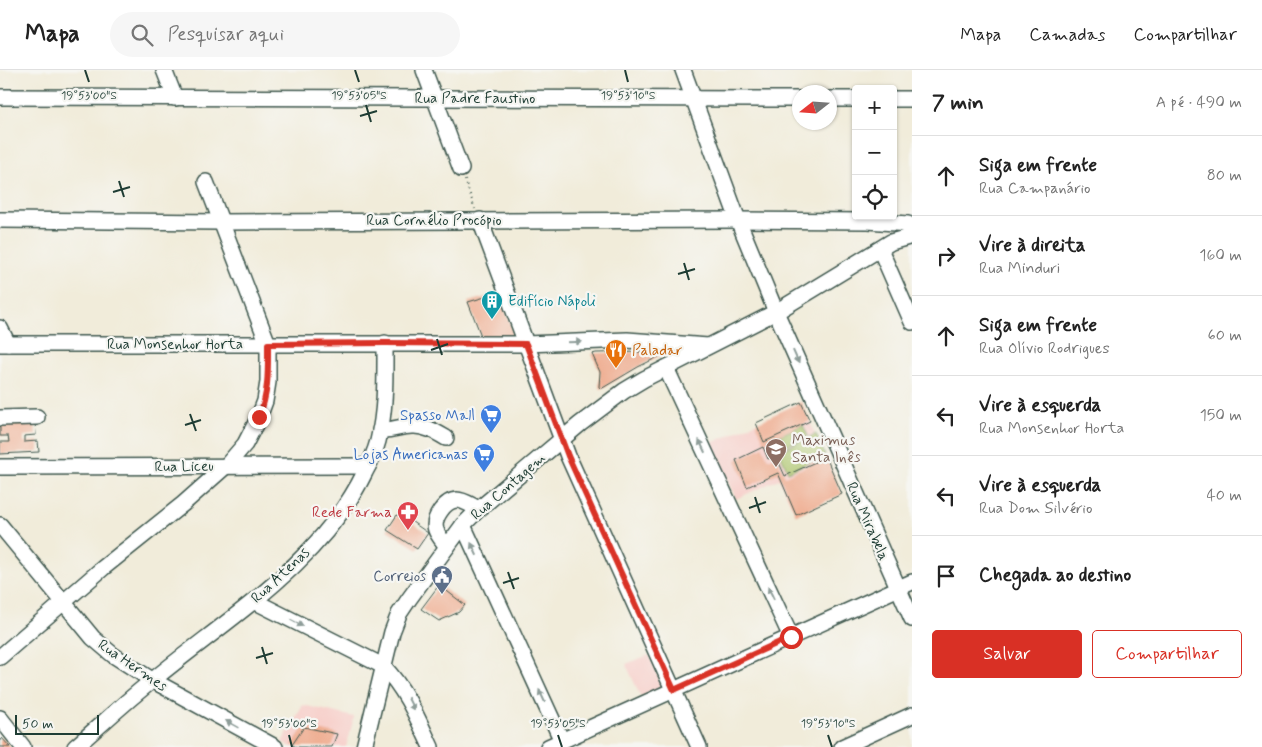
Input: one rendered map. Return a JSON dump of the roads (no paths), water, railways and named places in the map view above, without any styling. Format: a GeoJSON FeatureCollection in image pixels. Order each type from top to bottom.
{"type":"FeatureCollection","features":[{"type":"Feature","properties":{"kind":"street"},"geometry":{"type":"LineString","coordinates":[[164,70],[175,98]]}},
{"type":"Feature","properties":{"kind":"street"},"geometry":{"type":"LineString","coordinates":[[424,70],[461,170]]}},
{"type":"Feature","properties":{"kind":"street","name":"Rua Mirabela"},"geometry":{"type":"LineString","coordinates":[[683,70],[738,220],[776,312],[912,619]]}},
{"type":"Feature","properties":{"kind":"street","name":"Rua Padre Faustino"},"geometry":{"type":"LineString","coordinates":[[0,98],[792,99]]}},
{"type":"Feature","properties":{"kind":"street"},"geometry":{"type":"LineString","coordinates":[[837,99],[852,99]]}},
{"type":"Feature","properties":{"kind":"street"},"geometry":{"type":"LineString","coordinates":[[897,99],[912,99]]}},
{"type":"Feature","properties":{"kind":"street"},"geometry":{"type":"LineString","coordinates":[[0,656],[183,504],[227,465],[245,444],[265,402],[268,382],[268,344],[206,182]]}},
{"type":"Feature","properties":{"kind":"street","name":"Rua Cornélio Procópio"},"geometry":{"type":"LineString","coordinates":[[0,220],[220,222],[738,220],[868,221],[911,227]]}},
{"type":"Feature","properties":{"kind":"street"},"geometry":{"type":"LineString","coordinates":[[480,220],[568,456],[699,747]]}},
{"type":"Feature","properties":{"kind":"street"},"geometry":{"type":"LineString","coordinates":[[868,221],[882,230],[885,246],[912,322]]}},
{"type":"Feature","properties":{"kind":"street","name":"Rua Contagem"},"geometry":{"type":"LineString","coordinates":[[364,747],[383,666],[399,614],[463,525],[479,509],[580,424],[624,391],[776,312],[885,246],[911,227]]}},
{"type":"Feature","properties":{"kind":"street"},"geometry":{"type":"LineString","coordinates":[[0,328],[4,344]]}},
{"type":"Feature","properties":{"kind":"street","name":"Rua Monsenhor Horta"},"geometry":{"type":"LineString","coordinates":[[4,344],[526,344],[627,340],[710,346]]}},
{"type":"Feature","properties":{"kind":"street","name":"Rua Atenas"},"geometry":{"type":"LineString","coordinates":[[76,747],[152,680],[254,601],[299,560],[342,512],[368,466],[378,441],[384,409],[385,343]]}},
{"type":"Feature","properties":{"kind":"street"},"geometry":{"type":"LineString","coordinates":[[666,368],[791,637]]}},
{"type":"Feature","properties":{"kind":"street"},"geometry":{"type":"LineString","coordinates":[[0,418],[38,417]]}},
{"type":"Feature","properties":{"kind":"street"},"geometry":{"type":"LineString","coordinates":[[380,430],[391,431],[413,426],[434,430],[446,438]]}},
{"type":"Feature","properties":{"kind":"street","name":"Rua Liceu"},"geometry":{"type":"LineString","coordinates":[[0,467],[368,466]]}},
{"type":"Feature","properties":{"kind":"street"},"geometry":{"type":"LineString","coordinates":[[447,547],[436,531],[435,526],[439,514],[445,506],[453,500],[458,500],[479,509]]}},
{"type":"Feature","properties":{"kind":"street","name":"Rua Hermes"},"geometry":{"type":"LineString","coordinates":[[0,525],[93,638],[103,647],[152,680],[275,747]]}},
{"type":"Feature","properties":{"kind":"street"},"geometry":{"type":"LineString","coordinates":[[463,525],[562,740]]}},
{"type":"Feature","properties":{"kind":"street"},"geometry":{"type":"LineString","coordinates":[[548,747],[912,582]]}},
{"type":"Feature","properties":{"kind":"street"},"geometry":{"type":"LineString","coordinates":[[254,601],[383,666],[397,680],[408,697],[431,747]]}},
{"type":"Feature","properties":{"kind":"street"},"geometry":{"type":"LineString","coordinates":[[842,747],[912,715]]}},
{"type":"Feature","properties":{"kind":"street"},"geometry":{"type":"LineString","coordinates":[[0,718],[23,747]]}},
{"type":"Feature","properties":{"kind":"place","name":"Edifício Nápoli"},"geometry":{"type":"Point","coordinates":[492,320]}},
{"type":"Feature","properties":{"kind":"place","name":"Paladar"},"geometry":{"type":"Point","coordinates":[616,369]}},
{"type":"Feature","properties":{"kind":"place","name":"Spasso Mall"},"geometry":{"type":"Point","coordinates":[491,434]}},
{"type":"Feature","properties":{"kind":"place","name":"Maximus Santa Inês"},"geometry":{"type":"Point","coordinates":[776,468]}},
{"type":"Feature","properties":{"kind":"place","name":"Lojas Americanas"},"geometry":{"type":"Point","coordinates":[484,473]}},
{"type":"Feature","properties":{"kind":"place","name":"Rede Farma"},"geometry":{"type":"Point","coordinates":[408,531]}},
{"type":"Feature","properties":{"kind":"place","name":"Correios"},"geometry":{"type":"Point","coordinates":[442,595]}}]}
